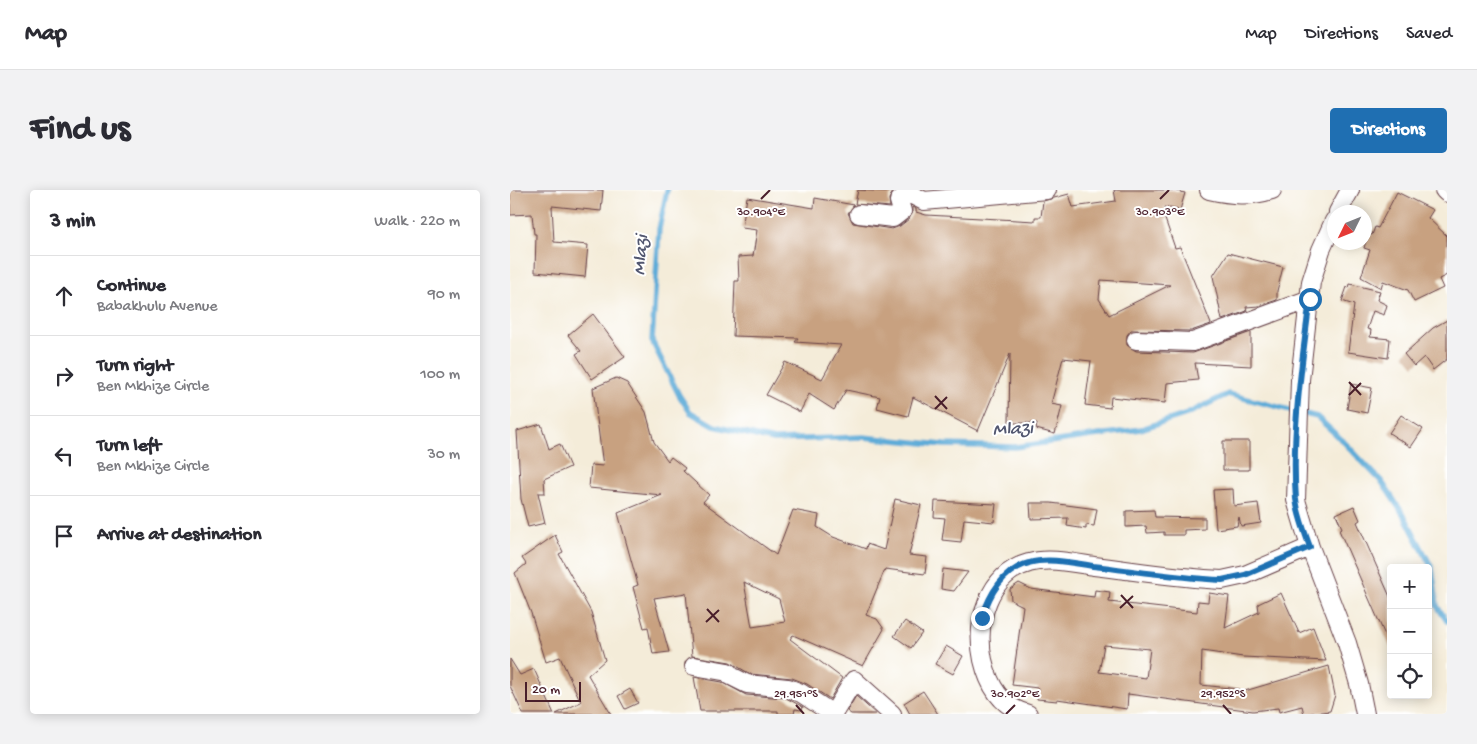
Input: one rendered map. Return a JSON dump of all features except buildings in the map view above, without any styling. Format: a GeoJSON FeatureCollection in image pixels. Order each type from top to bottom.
{"type":"FeatureCollection","features":[{"type":"Feature","properties":{"kind":"street"},"geometry":{"type":"LineString","coordinates":[[860,214],[893,218],[902,211],[899,202],[908,193],[924,201],[1047,190]]}},
{"type":"Feature","properties":{"kind":"street"},"geometry":{"type":"LineString","coordinates":[[1209,190],[1237,195],[1251,195],[1272,190]]}},
{"type":"Feature","properties":{"kind":"street"},"geometry":{"type":"LineString","coordinates":[[1342,205],[1350,190]]}},
{"type":"Feature","properties":{"kind":"street"},"geometry":{"type":"LineString","coordinates":[[1444,190],[1447,193]]}},
{"type":"Feature","properties":{"kind":"street"},"geometry":{"type":"LineString","coordinates":[[1327,236],[1320,250],[1310,299],[1297,434],[1296,500],[1310,547],[1347,642],[1365,714]]}},
{"type":"Feature","properties":{"kind":"street"},"geometry":{"type":"LineString","coordinates":[[1136,340],[1193,342],[1310,299]]}},
{"type":"Feature","properties":{"kind":"street"},"geometry":{"type":"LineString","coordinates":[[1028,714],[1016,711],[1003,701],[991,687],[980,645],[982,618],[988,599],[999,583],[1015,570],[1028,563],[1062,562],[1222,580],[1245,575],[1310,547]]}},
{"type":"Feature","properties":{"kind":"street"},"geometry":{"type":"LineString","coordinates":[[694,666],[731,673],[732,676],[747,684],[788,688],[801,693],[833,714],[854,680],[892,714]]}},
{"type":"Feature","properties":{"kind":"waterway","name":"Mlazi"},"geometry":{"type":"LineString","coordinates":[[667,190],[659,229],[652,341],[679,395],[690,412],[714,426],[774,440],[863,437],[944,445],[1015,447],[1141,429],[1187,414],[1228,394],[1317,417],[1382,482],[1405,517],[1432,568],[1437,606],[1447,621]]}},
{"type":"Feature","properties":{"kind":"route"},"geometry":{"type":"LineString","coordinates":[[982,618],[988,599],[999,583],[1015,570],[1028,563],[1040,561],[1062,562],[1222,580],[1245,575],[1310,547],[1296,500],[1296,475],[1300,380],[1310,299]]}}]}
